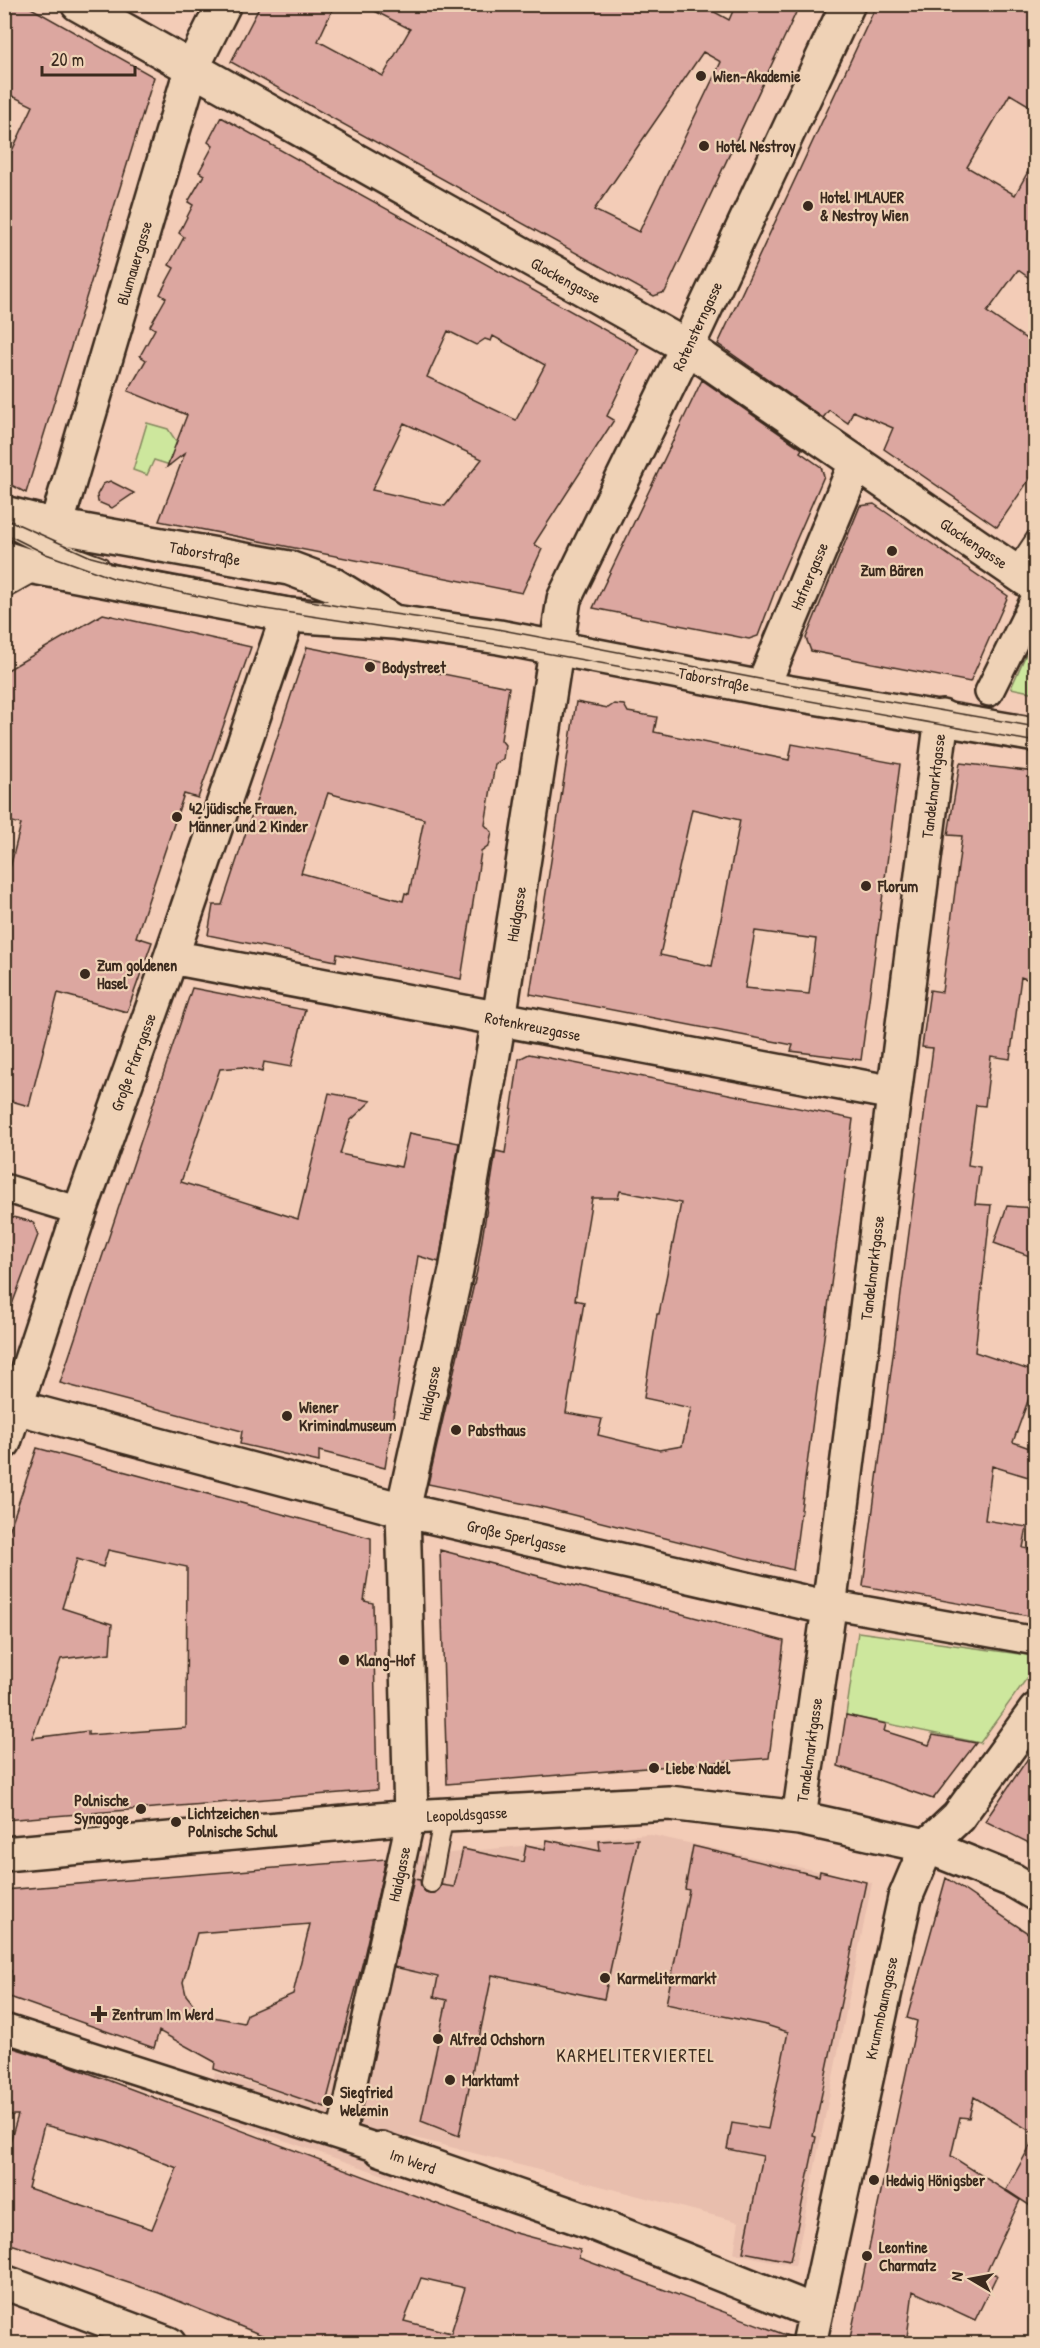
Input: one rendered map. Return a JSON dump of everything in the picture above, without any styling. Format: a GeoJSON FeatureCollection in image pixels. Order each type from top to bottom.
{"type":"FeatureCollection","features":[{"type":"Feature","properties":{"kind":"street","name":"Glockengasse"},"geometry":{"type":"LineString","coordinates":[[78,4],[191,70],[687,347],[1025,578]]}},
{"type":"Feature","properties":{"kind":"street","name":"Blumauergasse"},"geometry":{"type":"LineString","coordinates":[[28,555],[191,70],[224,4]]}},
{"type":"Feature","properties":{"kind":"street","name":"Rotensterngasse"},"geometry":{"type":"LineString","coordinates":[[557,650],[564,599],[687,347],[848,4]]}},
{"type":"Feature","properties":{"kind":"street","name":"Hafnergasse"},"geometry":{"type":"LineString","coordinates":[[762,688],[856,463]]}},
{"type":"Feature","properties":{"kind":"street","name":"Taborstraße"},"geometry":{"type":"LineString","coordinates":[[4,513],[28,555],[288,615],[394,622],[499,637],[762,688],[942,717],[1035,735]]}},
{"type":"Feature","properties":{"kind":"street","name":"Taborstraße"},"geometry":{"type":"LineString","coordinates":[[28,555],[289,568],[332,584],[394,622]]}},
{"type":"Feature","properties":{"kind":"street"},"geometry":{"type":"LineString","coordinates":[[989,692],[1035,597]]}},
{"type":"Feature","properties":{"kind":"street","name":"Große Pfarrgasse"},"geometry":{"type":"LineString","coordinates":[[4,1442],[10,1405],[171,957],[288,615]]}},
{"type":"Feature","properties":{"kind":"street","name":"Haidgasse"},"geometry":{"type":"LineString","coordinates":[[341,2136],[411,1817],[403,1510],[456,1271],[499,1019],[557,650]]}},
{"type":"Feature","properties":{"kind":"street","name":"Tandelmarktgasse"},"geometry":{"type":"LineString","coordinates":[[799,1818],[829,1608],[942,717]]}},
{"type":"Feature","properties":{"kind":"street","name":"Rotenkreuzgasse"},"geometry":{"type":"LineString","coordinates":[[171,957],[894,1093]]}},
{"type":"Feature","properties":{"kind":"street"},"geometry":{"type":"LineString","coordinates":[[4,1188],[80,1211]]}},
{"type":"Feature","properties":{"kind":"street","name":"Große Sperlgasse"},"geometry":{"type":"LineString","coordinates":[[10,1405],[403,1510],[829,1608],[840,1606],[1035,1641]]}},
{"type":"Feature","properties":{"kind":"street","name":"Krummbaumgasse"},"geometry":{"type":"LineString","coordinates":[[808,2343],[905,1898],[927,1846],[958,1817],[1035,1710]]}},
{"type":"Feature","properties":{"kind":"street","name":"Leopoldsgasse"},"geometry":{"type":"LineString","coordinates":[[4,1854],[411,1817],[669,1803],[799,1818],[927,1846],[1014,1881],[1035,1894]]}},
{"type":"Feature","properties":{"kind":"street","name":"Im Werd"},"geometry":{"type":"LineString","coordinates":[[4,2028],[341,2136],[585,2220],[815,2312]]}},
{"type":"Feature","properties":{"kind":"street"},"geometry":{"type":"LineString","coordinates":[[4,2282],[169,2343]]}},
{"type":"Feature","properties":{"kind":"lane","name":"Taborstraße"},"geometry":{"type":"LineString","coordinates":[[4,525],[28,555]]}},
{"type":"Feature","properties":{"kind":"lane"},"geometry":{"type":"LineString","coordinates":[[1025,578],[1035,538]]}},
{"type":"Feature","properties":{"kind":"lane"},"geometry":{"type":"LineString","coordinates":[[431,1883],[444,1815]]}},
{"type":"Feature","properties":{"kind":"shaded area","name":"Karmelitermarkt"},"geometry":{"type":"Polygon","coordinates":[[[647,1834],[872,1883],[795,2266],[734,2253],[739,2222],[408,2136],[392,2178],[206,2113],[215,2073],[325,2106],[388,1859],[647,1834]]]}},
{"type":"Feature","properties":{"kind":"green space"},"geometry":{"type":"Polygon","coordinates":[[[147,423],[168,429],[178,444],[170,465],[154,460],[147,475],[133,470],[147,423]]]}},
{"type":"Feature","properties":{"kind":"green space"},"geometry":{"type":"Polygon","coordinates":[[[1035,634],[1035,693],[1011,688],[1035,634]]]}},
{"type":"Feature","properties":{"kind":"green space"},"geometry":{"type":"Polygon","coordinates":[[[858,1632],[1035,1656],[1035,1667],[980,1743],[846,1715],[858,1632]]]}},
{"type":"Feature","properties":{"kind":"building"},"geometry":{"type":"Polygon","coordinates":[[[4,4],[24,4],[154,77],[26,493],[4,481],[4,168],[33,106],[4,92],[4,4]]]}},
{"type":"Feature","properties":{"kind":"building"},"geometry":{"type":"Polygon","coordinates":[[[261,4],[335,4],[318,41],[383,76],[410,29],[361,4],[700,4],[729,20],[736,4],[800,4],[665,292],[654,296],[231,62],[261,4]],[[703,52],[594,210],[639,232],[721,62],[703,52]]]}},
{"type":"Feature","properties":{"kind":"building"},"geometry":{"type":"Polygon","coordinates":[[[877,4],[1035,4],[1035,109],[1010,94],[967,167],[1015,195],[1035,159],[1035,282],[1018,270],[987,312],[1035,345],[1035,471],[997,527],[884,449],[893,428],[853,411],[848,423],[829,410],[823,418],[718,344],[877,4]]]}},
{"type":"Feature","properties":{"kind":"building"},"geometry":{"type":"Polygon","coordinates":[[[221,117],[639,349],[607,416],[614,420],[534,544],[542,549],[522,593],[159,521],[185,453],[167,467],[187,415],[128,391],[146,360],[140,356],[155,329],[150,326],[166,298],[160,294],[174,268],[169,265],[184,237],[179,233],[193,205],[188,202],[204,175],[199,172],[213,146],[208,142],[221,117]],[[448,331],[427,377],[516,420],[545,365],[493,336],[491,341],[485,339],[476,345],[448,331]],[[404,423],[372,490],[445,506],[482,459],[404,423]]]}},
{"type":"Feature","properties":{"kind":"building"},"geometry":{"type":"Polygon","coordinates":[[[702,380],[802,449],[800,452],[821,467],[824,476],[781,575],[758,636],[749,639],[593,608],[702,380]]]}},
{"type":"Feature","properties":{"kind":"building"},"geometry":{"type":"Polygon","coordinates":[[[110,481],[134,493],[112,508],[98,502],[97,495],[103,484],[110,481]]]}},
{"type":"Feature","properties":{"kind":"building","name":"Zum Bären"},"geometry":{"type":"Polygon","coordinates":[[[874,504],[1008,596],[970,682],[811,651],[806,638],[860,506],[874,504]]]}},
{"type":"Feature","properties":{"kind":"building"},"geometry":{"type":"Polygon","coordinates":[[[103,614],[251,647],[198,798],[184,794],[136,937],[152,942],[127,1012],[58,993],[29,1106],[4,1099],[4,871],[9,872],[21,824],[4,820],[4,672],[103,614]]]}},
{"type":"Feature","properties":{"kind":"building"},"geometry":{"type":"Polygon","coordinates":[[[307,647],[509,687],[501,740],[505,745],[503,759],[495,764],[485,825],[492,832],[489,846],[481,852],[461,979],[337,954],[336,961],[208,935],[213,905],[222,905],[307,647]],[[328,793],[301,873],[403,901],[405,893],[409,894],[424,819],[328,793]]]}},
{"type":"Feature","properties":{"kind":"building"},"geometry":{"type":"Polygon","coordinates":[[[576,702],[608,708],[614,704],[624,705],[628,712],[657,717],[654,732],[789,760],[792,744],[900,764],[861,1060],[791,1051],[793,1045],[530,994],[576,702]],[[692,809],[660,955],[712,966],[740,820],[692,809]],[[755,931],[745,988],[809,994],[816,939],[755,931]]]}},
{"type":"Feature","properties":{"kind":"building"},"geometry":{"type":"Polygon","coordinates":[[[960,763],[1035,772],[1035,982],[1021,977],[1010,1059],[991,1056],[985,1106],[976,1105],[968,1165],[980,1167],[975,1204],[991,1205],[975,1352],[1035,1372],[1035,1400],[1029,1398],[1013,1442],[1035,1450],[1035,1479],[992,1466],[985,1520],[1027,1527],[1023,1548],[1035,1550],[1035,1617],[863,1586],[933,1048],[922,1047],[930,990],[942,992],[962,836],[948,835],[960,763]]]}},
{"type":"Feature","properties":{"kind":"building"},"geometry":{"type":"Polygon","coordinates":[[[192,988],[305,1010],[291,1067],[264,1062],[262,1072],[243,1067],[220,1069],[181,1182],[298,1219],[329,1093],[371,1101],[350,1121],[340,1154],[401,1167],[409,1133],[459,1143],[439,1262],[418,1256],[385,1468],[319,1451],[319,1462],[240,1444],[242,1431],[60,1383],[192,988]]]}},
{"type":"Feature","properties":{"kind":"building"},"geometry":{"type":"Polygon","coordinates":[[[529,1054],[853,1119],[793,1570],[545,1508],[428,1484],[477,1271],[496,1151],[505,1153],[519,1059],[529,1054]],[[620,1191],[618,1198],[592,1198],[575,1300],[584,1302],[566,1413],[602,1419],[598,1435],[659,1450],[682,1446],[691,1408],[644,1398],[657,1314],[659,1314],[681,1203],[620,1191]]]}},
{"type":"Feature","properties":{"kind":"building"},"geometry":{"type":"Polygon","coordinates":[[[1007,1206],[1035,1208],[1035,1258],[994,1243],[1007,1206]]]}},
{"type":"Feature","properties":{"kind":"building"},"geometry":{"type":"Polygon","coordinates":[[[4,1215],[33,1222],[38,1235],[7,1318],[4,1317],[4,1215]]]}},
{"type":"Feature","properties":{"kind":"building"},"geometry":{"type":"Polygon","coordinates":[[[37,1448],[371,1538],[364,1601],[373,1603],[377,1790],[4,1820],[4,1546],[37,1448]],[[108,1550],[103,1567],[77,1559],[62,1608],[112,1624],[110,1653],[61,1659],[32,1738],[88,1731],[88,1735],[186,1728],[187,1567],[108,1550]]]}},
{"type":"Feature","properties":{"kind":"building"},"geometry":{"type":"Polygon","coordinates":[[[440,1550],[784,1641],[769,1758],[447,1784],[440,1550]]]}},
{"type":"Feature","properties":{"kind":"building"},"geometry":{"type":"Polygon","coordinates":[[[846,1715],[886,1724],[884,1731],[929,1745],[933,1735],[976,1743],[933,1799],[838,1766],[846,1715]]]}},
{"type":"Feature","properties":{"kind":"building"},"geometry":{"type":"Polygon","coordinates":[[[1035,1748],[1035,1846],[985,1821],[1035,1748]]]}},
{"type":"Feature","properties":{"kind":"building"},"geometry":{"type":"Polygon","coordinates":[[[638,1839],[604,1999],[492,1975],[459,2136],[421,2121],[447,2000],[434,1997],[438,1977],[394,1967],[414,1879],[420,1880],[421,1887],[428,1894],[435,1893],[442,1885],[454,1887],[463,1849],[523,1862],[526,1845],[545,1849],[547,1840],[600,1851],[599,1841],[638,1839]]]}},
{"type":"Feature","properties":{"kind":"building"},"geometry":{"type":"Polygon","coordinates":[[[693,1846],[819,1876],[820,1871],[866,1882],[813,2136],[816,2137],[790,2261],[743,2252],[763,2156],[727,2149],[732,2123],[768,2129],[788,2032],[766,2025],[666,2004],[689,1890],[685,1889],[693,1846]]]}},
{"type":"Feature","properties":{"kind":"building"},"geometry":{"type":"Polygon","coordinates":[[[386,1859],[363,1961],[325,2107],[214,2069],[215,2062],[159,2031],[154,2048],[4,1995],[11,1971],[4,1965],[4,1890],[386,1859]],[[310,1924],[197,1933],[183,1982],[186,1995],[198,2010],[208,2016],[244,2023],[247,2014],[293,1994],[310,1924]]]}},
{"type":"Feature","properties":{"kind":"building"},"geometry":{"type":"Polygon","coordinates":[[[946,1878],[1035,1938],[1035,2134],[974,2097],[969,2118],[960,2117],[951,2156],[1020,2200],[987,2271],[997,2275],[975,2320],[913,2291],[907,2337],[895,2343],[849,2343],[917,2021],[907,2018],[946,1878]]]}},
{"type":"Feature","properties":{"kind":"building"},"geometry":{"type":"Polygon","coordinates":[[[4,2045],[62,2063],[512,2232],[580,2250],[579,2258],[791,2337],[791,2343],[281,2343],[159,2293],[14,2245],[4,2245],[4,2162],[18,2115],[4,2115],[4,2045]],[[44,2125],[28,2188],[152,2229],[177,2168],[108,2141],[44,2125]],[[421,2278],[404,2321],[451,2333],[465,2288],[421,2278]]]}},
{"type":"Feature","properties":{"kind":"building"},"geometry":{"type":"Polygon","coordinates":[[[1035,2137],[1035,2209],[1006,2190],[1035,2137]]]}},
{"type":"Feature","properties":{"kind":"tram line"},"geometry":{"type":"LineString","coordinates":[[4,518],[91,557],[136,569],[338,606],[492,628],[765,680],[1036,727]]}},
{"type":"Feature","properties":{"kind":"tram line"},"geometry":{"type":"LineString","coordinates":[[4,533],[46,554],[113,578],[245,606],[495,644],[1036,742]]}},
{"type":"Feature","properties":{"kind":"place","name":"Wien-Akademie"},"geometry":{"type":"Point","coordinates":[701,76]}},
{"type":"Feature","properties":{"kind":"place","name":"Hotel Nestroy"},"geometry":{"type":"Point","coordinates":[704,146]}},
{"type":"Feature","properties":{"kind":"place","name":"Hotel IMLAUER & Nestroy Wien"},"geometry":{"type":"Point","coordinates":[808,206]}},
{"type":"Feature","properties":{"kind":"place","name":"Zum Bären"},"geometry":{"type":"Point","coordinates":[892,551]}},
{"type":"Feature","properties":{"kind":"place","name":"Bodystreet"},"geometry":{"type":"Point","coordinates":[370,667]}},
{"type":"Feature","properties":{"kind":"place","name":"42 jüdische Frauen, Männer und 2 Kinder"},"geometry":{"type":"Point","coordinates":[177,817]}},
{"type":"Feature","properties":{"kind":"place","name":"Florum"},"geometry":{"type":"Point","coordinates":[866,886]}},
{"type":"Feature","properties":{"kind":"place","name":"Zum goldenen Hasel"},"geometry":{"type":"Point","coordinates":[85,974]}},
{"type":"Feature","properties":{"kind":"place","name":"Wiener Kriminalmuseum"},"geometry":{"type":"Point","coordinates":[287,1416]}},
{"type":"Feature","properties":{"kind":"place","name":"Pabsthaus"},"geometry":{"type":"Point","coordinates":[456,1430]}},
{"type":"Feature","properties":{"kind":"place","name":"Klang-Hof"},"geometry":{"type":"Point","coordinates":[344,1660]}},
{"type":"Feature","properties":{"kind":"place","name":"Liebe Nadel"},"geometry":{"type":"Point","coordinates":[654,1768]}},
{"type":"Feature","properties":{"kind":"place","name":"Polnische Synagoge"},"geometry":{"type":"Point","coordinates":[141,1809]}},
{"type":"Feature","properties":{"kind":"place","name":"Lichtzeichen Polnische Schul"},"geometry":{"type":"Point","coordinates":[176,1822]}},
{"type":"Feature","properties":{"kind":"place","name":"Karmelitermarkt"},"geometry":{"type":"Point","coordinates":[605,1978]}},
{"type":"Feature","properties":{"kind":"place","name":"Zentrum Im Werd"},"geometry":{"type":"Point","coordinates":[99,2014]}},
{"type":"Feature","properties":{"kind":"place","name":"Alfred Ochshorn"},"geometry":{"type":"Point","coordinates":[438,2039]}},
{"type":"Feature","properties":{"kind":"place","name":"Marktamt"},"geometry":{"type":"Point","coordinates":[450,2080]}},
{"type":"Feature","properties":{"kind":"place","name":"Siegfried Welemin"},"geometry":{"type":"Point","coordinates":[328,2101]}},
{"type":"Feature","properties":{"kind":"place","name":"Hedwig Hönigsber"},"geometry":{"type":"Point","coordinates":[874,2180]}},
{"type":"Feature","properties":{"kind":"place","name":"Leontine Charmatz"},"geometry":{"type":"Point","coordinates":[867,2256]}},
{"type":"Feature","properties":{"kind":"district","name":"KARMELITERVIERTEL"},"geometry":{"type":"Point","coordinates":[636,2056]}}]}
